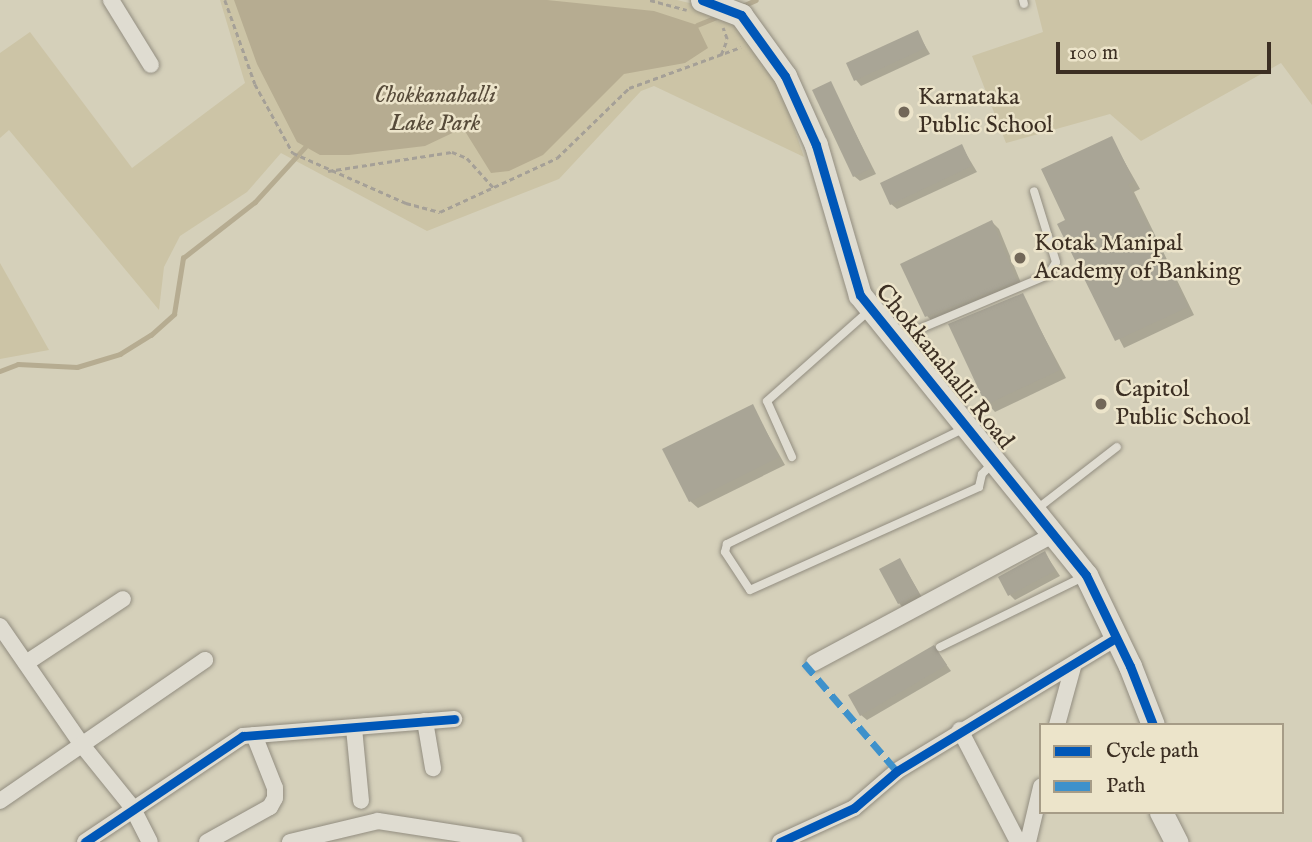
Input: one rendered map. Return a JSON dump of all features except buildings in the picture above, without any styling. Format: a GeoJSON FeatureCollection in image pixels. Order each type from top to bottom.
{"type":"FeatureCollection","features":[{"type":"Feature","properties":{"kind":"street"},"geometry":{"type":"LineString","coordinates":[[111,0],[151,65]]}},
{"type":"Feature","properties":{"kind":"street"},"geometry":{"type":"LineString","coordinates":[[695,5],[727,11]]}},
{"type":"Feature","properties":{"kind":"street","name":"Chokkanahalli Road"},"geometry":{"type":"LineString","coordinates":[[727,11],[761,40],[785,76],[816,145],[850,267],[870,310],[968,426],[1086,575],[1152,723]]}},
{"type":"Feature","properties":{"kind":"street"},"geometry":{"type":"LineString","coordinates":[[814,663],[1055,534]]}},
{"type":"Feature","properties":{"kind":"street"},"geometry":{"type":"LineString","coordinates":[[26,663],[123,599]]}},
{"type":"Feature","properties":{"kind":"street"},"geometry":{"type":"LineString","coordinates":[[0,626],[82,745],[132,807],[150,842]]}},
{"type":"Feature","properties":{"kind":"street"},"geometry":{"type":"LineString","coordinates":[[780,842],[854,808],[879,783],[960,730],[1073,667],[1116,638]]}},
{"type":"Feature","properties":{"kind":"street"},"geometry":{"type":"LineString","coordinates":[[0,801],[205,660]]}},
{"type":"Feature","properties":{"kind":"street"},"geometry":{"type":"LineString","coordinates":[[1058,723],[1073,667]]}},
{"type":"Feature","properties":{"kind":"street"},"geometry":{"type":"LineString","coordinates":[[85,842],[132,807],[243,736],[454,719]]}},
{"type":"Feature","properties":{"kind":"street"},"geometry":{"type":"LineString","coordinates":[[425,721],[433,768]]}},
{"type":"Feature","properties":{"kind":"street"},"geometry":{"type":"LineString","coordinates":[[354,728],[361,801]]}},
{"type":"Feature","properties":{"kind":"street"},"geometry":{"type":"LineString","coordinates":[[960,730],[1018,842]]}},
{"type":"Feature","properties":{"kind":"street"},"geometry":{"type":"LineString","coordinates":[[207,842],[270,807],[275,799],[254,735]]}},
{"type":"Feature","properties":{"kind":"street"},"geometry":{"type":"LineString","coordinates":[[1028,842],[1039,795]]}},
{"type":"Feature","properties":{"kind":"street"},"geometry":{"type":"LineString","coordinates":[[1162,814],[1176,842]]}},
{"type":"Feature","properties":{"kind":"street"},"geometry":{"type":"LineString","coordinates":[[290,842],[377,821],[514,842]]}},
{"type":"Feature","properties":{"kind":"lane"},"geometry":{"type":"LineString","coordinates":[[896,339],[1048,275],[1055,262],[1034,191]]}},
{"type":"Feature","properties":{"kind":"lane"},"geometry":{"type":"LineString","coordinates":[[792,457],[767,401],[870,310]]}},
{"type":"Feature","properties":{"kind":"lane"},"geometry":{"type":"LineString","coordinates":[[968,426],[727,544],[726,552],[750,590],[979,487],[982,474],[996,461]]}},
{"type":"Feature","properties":{"kind":"lane"},"geometry":{"type":"LineString","coordinates":[[1036,510],[1117,447]]}},
{"type":"Feature","properties":{"kind":"lane"},"geometry":{"type":"LineString","coordinates":[[940,647],[1086,575]]}},
{"type":"Feature","properties":{"kind":"path"},"geometry":{"type":"LineString","coordinates":[[225,0],[255,84],[293,153],[328,171],[405,203],[440,212],[557,158],[629,88],[761,40]]}},
{"type":"Feature","properties":{"kind":"path"},"geometry":{"type":"LineString","coordinates":[[650,0],[695,5]]}},
{"type":"Feature","properties":{"kind":"path"},"geometry":{"type":"LineString","coordinates":[[721,55],[727,39],[727,11]]}},
{"type":"Feature","properties":{"kind":"path"},"geometry":{"type":"LineString","coordinates":[[328,171],[452,152],[467,158],[494,188]]}},
{"type":"Feature","properties":{"kind":"green space","name":"Chokkanahalli Lake Park"},"geometry":{"type":"Polygon","coordinates":[[[220,0],[677,0],[714,9],[745,30],[779,84],[804,157],[654,86],[641,91],[559,179],[427,231],[281,153],[247,192],[180,236],[164,267],[159,310],[9,130],[0,138],[0,53],[30,32],[132,168],[245,83],[220,0]]]}},
{"type":"Feature","properties":{"kind":"green space"},"geometry":{"type":"Polygon","coordinates":[[[1035,0],[1312,0],[1312,105],[1281,63],[1141,141],[1110,114],[1006,143],[972,56],[1043,32],[1035,0]]]}},
{"type":"Feature","properties":{"kind":"green space"},"geometry":{"type":"Polygon","coordinates":[[[0,263],[49,350],[0,359],[0,263]]]}},
{"type":"Feature","properties":{"kind":"shaded area","name":"Chokkanahalli Lake Park"},"geometry":{"type":"Polygon","coordinates":[[[234,0],[547,0],[654,11],[697,25],[708,48],[685,63],[624,74],[543,155],[509,171],[491,173],[463,128],[425,146],[349,155],[320,155],[297,142],[257,64],[234,0]]]}},
{"type":"Feature","properties":{"kind":"waterway"},"geometry":{"type":"LineString","coordinates":[[740,7],[756,0]]}},
{"type":"Feature","properties":{"kind":"waterway"},"geometry":{"type":"LineString","coordinates":[[697,25],[719,16]]}},
{"type":"Feature","properties":{"kind":"waterway"},"geometry":{"type":"LineString","coordinates":[[0,371],[18,364],[77,367],[120,354],[151,335],[174,314],[183,258],[255,202],[305,147]]}},
{"type":"Feature","properties":{"kind":"marked path"},"geometry":{"type":"LineString","coordinates":[[804,663],[897,771]]}},
{"type":"Feature","properties":{"kind":"cycle path"},"geometry":{"type":"LineString","coordinates":[[702,0],[741,15],[785,76],[816,145],[860,295],[1086,575],[1130,666],[1152,723]]}},
{"type":"Feature","properties":{"kind":"cycle path"},"geometry":{"type":"LineString","coordinates":[[780,842],[854,808],[897,771],[1116,638]]}},
{"type":"Feature","properties":{"kind":"cycle path"},"geometry":{"type":"LineString","coordinates":[[85,842],[243,736],[454,719]]}},
{"type":"Feature","properties":{"kind":"place","name":"Karnataka Public School"},"geometry":{"type":"Point","coordinates":[904,112]}},
{"type":"Feature","properties":{"kind":"place","name":"Kotak Manipal Academy of Banking"},"geometry":{"type":"Point","coordinates":[1020,258]}},
{"type":"Feature","properties":{"kind":"place","name":"Capitol Public School"},"geometry":{"type":"Point","coordinates":[1101,404]}}]}
